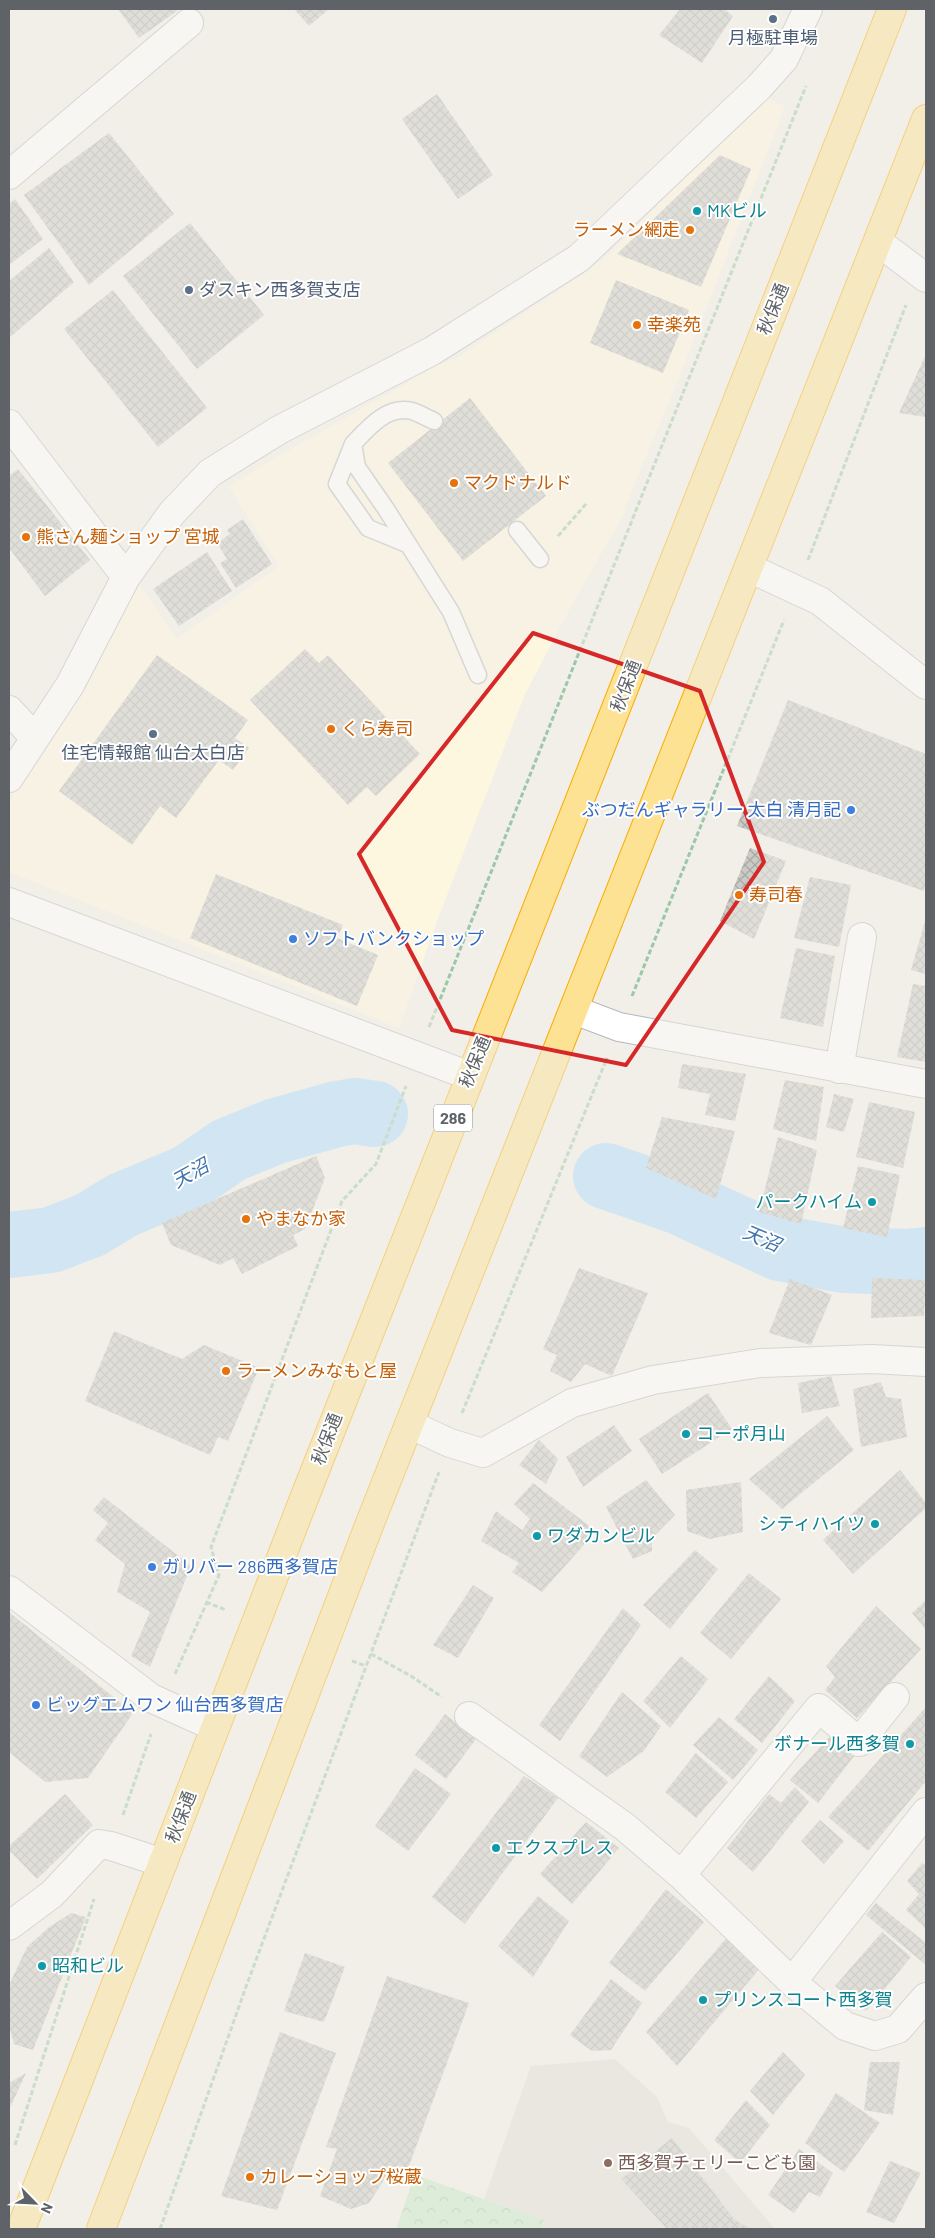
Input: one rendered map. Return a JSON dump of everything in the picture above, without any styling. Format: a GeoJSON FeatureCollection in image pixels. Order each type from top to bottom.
{"type":"FeatureCollection","features":[{"type":"Feature","properties":{"kind":"highway","name":"秋保通"},"geometry":{"type":"LineString","coordinates":[[21,2229],[470,1076],[622,696],[892,9]]}},
{"type":"Feature","properties":{"kind":"highway"},"geometry":{"type":"LineString","coordinates":[[101,2229],[409,1424],[926,119]]}},
{"type":"Feature","properties":{"kind":"street"},"geometry":{"type":"LineString","coordinates":[[9,778],[70,685],[126,577],[172,513],[210,473],[258,442],[432,351],[579,258],[759,87],[784,59],[808,9]]}},
{"type":"Feature","properties":{"kind":"street"},"geometry":{"type":"LineString","coordinates":[[9,175],[189,23]]}},
{"type":"Feature","properties":{"kind":"street"},"geometry":{"type":"LineString","coordinates":[[878,242],[922,275]]}},
{"type":"Feature","properties":{"kind":"street"},"geometry":{"type":"LineString","coordinates":[[9,424],[126,577]]}},
{"type":"Feature","properties":{"kind":"street"},"geometry":{"type":"LineString","coordinates":[[749,568],[820,601],[926,685]]}},
{"type":"Feature","properties":{"kind":"street"},"geometry":{"type":"LineString","coordinates":[[9,710],[35,738]]}},
{"type":"Feature","properties":{"kind":"street"},"geometry":{"type":"LineString","coordinates":[[9,902],[470,1076]]}},
{"type":"Feature","properties":{"kind":"street"},"geometry":{"type":"LineString","coordinates":[[839,1069],[862,937]]}},
{"type":"Feature","properties":{"kind":"street"},"geometry":{"type":"LineString","coordinates":[[574,1010],[619,1027],[926,1084]]}},
{"type":"Feature","properties":{"kind":"street"},"geometry":{"type":"LineString","coordinates":[[409,1424],[450,1442],[483,1453],[572,1403],[653,1380],[760,1363],[872,1358],[926,1362]]}},
{"type":"Feature","properties":{"kind":"street"},"geometry":{"type":"LineString","coordinates":[[9,1590],[151,1698],[215,1727]]}},
{"type":"Feature","properties":{"kind":"street"},"geometry":{"type":"LineString","coordinates":[[681,1876],[819,1708],[858,1742],[895,1696]]}},
{"type":"Feature","properties":{"kind":"street"},"geometry":{"type":"LineString","coordinates":[[469,1716],[625,1827],[681,1876],[792,1982],[845,2026],[875,2036],[898,2029],[926,1997]]}},
{"type":"Feature","properties":{"kind":"street"},"geometry":{"type":"LineString","coordinates":[[792,1982],[926,1812]]}},
{"type":"Feature","properties":{"kind":"street"},"geometry":{"type":"LineString","coordinates":[[9,1926],[52,1894],[99,1844],[112,1846],[163,1863]]}},
{"type":"Feature","properties":{"kind":"lane"},"geometry":{"type":"LineString","coordinates":[[407,544],[368,528],[338,484],[342,468],[353,444],[372,422],[392,412],[411,411],[434,421]]}},
{"type":"Feature","properties":{"kind":"lane"},"geometry":{"type":"LineString","coordinates":[[353,444],[356,467],[386,509],[451,612],[478,675]]}},
{"type":"Feature","properties":{"kind":"lane"},"geometry":{"type":"LineString","coordinates":[[517,530],[540,559]]}},
{"type":"Feature","properties":{"kind":"path"},"geometry":{"type":"LineString","coordinates":[[160,2229],[246,1984],[450,1442],[922,275]]}},
{"type":"Feature","properties":{"kind":"path"},"geometry":{"type":"LineString","coordinates":[[558,536],[586,504]]}},
{"type":"Feature","properties":{"kind":"path"},"geometry":{"type":"LineString","coordinates":[[370,1654],[411,1676],[469,1716]]}},
{"type":"Feature","properties":{"kind":"highlighted area"},"geometry":{"type":"Polygon","coordinates":[[[533,633],[700,691],[764,862],[626,1065],[452,1030],[359,854],[533,633]]]}},
{"type":"Feature","properties":{"kind":"shaded area"},"geometry":{"type":"Polygon","coordinates":[[[766,96],[785,107],[676,385],[627,502],[623,516],[574,601],[525,694],[437,921],[399,1028],[9,872],[9,802],[138,583],[177,639],[279,566],[229,487],[263,465],[442,363],[455,359],[575,280],[608,255],[766,96]]]}},
{"type":"Feature","properties":{"kind":"shaded area","name":"西多賀チェリーこども園"},"geometry":{"type":"Polygon","coordinates":[[[615,2059],[657,2097],[668,2122],[689,2128],[775,2229],[542,2229],[544,2220],[484,2199],[531,2066],[615,2059]]]}},
{"type":"Feature","properties":{"kind":"green space"},"geometry":{"type":"Polygon","coordinates":[[[415,2175],[544,2220],[542,2229],[396,2229],[415,2175]]]}},
{"type":"Feature","properties":{"kind":"building"},"geometry":{"type":"Polygon","coordinates":[[[118,9],[176,9],[177,11],[139,38],[118,9]]]}},
{"type":"Feature","properties":{"kind":"building"},"geometry":{"type":"Polygon","coordinates":[[[294,9],[329,9],[309,26],[294,9]]]}},
{"type":"Feature","properties":{"kind":"building"},"geometry":{"type":"Polygon","coordinates":[[[680,9],[724,9],[733,16],[702,63],[659,35],[680,9]]]}},
{"type":"Feature","properties":{"kind":"building"},"geometry":{"type":"Polygon","coordinates":[[[437,94],[493,175],[458,199],[402,119],[437,94]]]}},
{"type":"Feature","properties":{"kind":"building"},"geometry":{"type":"Polygon","coordinates":[[[109,133],[174,214],[89,285],[24,195],[109,133]]]}},
{"type":"Feature","properties":{"kind":"building","name":"MKビル"},"geometry":{"type":"Polygon","coordinates":[[[720,155],[751,169],[701,287],[617,254],[720,155]]]}},
{"type":"Feature","properties":{"kind":"building"},"geometry":{"type":"Polygon","coordinates":[[[15,199],[43,239],[9,265],[9,204],[15,199]]]}},
{"type":"Feature","properties":{"kind":"building"},"geometry":{"type":"Polygon","coordinates":[[[190,223],[264,315],[197,369],[123,276],[190,223]]]}},
{"type":"Feature","properties":{"kind":"building"},"geometry":{"type":"Polygon","coordinates":[[[49,248],[74,282],[9,338],[9,281],[49,248]]]}},
{"type":"Feature","properties":{"kind":"building"},"geometry":{"type":"Polygon","coordinates":[[[616,280],[689,310],[663,373],[590,343],[616,280]]]}},
{"type":"Feature","properties":{"kind":"building"},"geometry":{"type":"Polygon","coordinates":[[[113,290],[207,408],[158,447],[64,329],[113,290]]]}},
{"type":"Feature","properties":{"kind":"building"},"geometry":{"type":"Polygon","coordinates":[[[926,354],[926,417],[899,413],[926,354]]]}},
{"type":"Feature","properties":{"kind":"building"},"geometry":{"type":"Polygon","coordinates":[[[470,398],[546,496],[463,561],[388,463],[470,398]]]}},
{"type":"Feature","properties":{"kind":"building"},"geometry":{"type":"Polygon","coordinates":[[[18,469],[90,560],[45,596],[9,548],[9,476],[18,469]]]}},
{"type":"Feature","properties":{"kind":"building"},"geometry":{"type":"Polygon","coordinates":[[[243,519],[272,564],[236,588],[220,563],[227,559],[217,543],[230,534],[227,530],[243,519]]]}},
{"type":"Feature","properties":{"kind":"building"},"geometry":{"type":"Polygon","coordinates":[[[207,552],[232,591],[179,626],[153,589],[207,552]]]}},
{"type":"Feature","properties":{"kind":"building"},"geometry":{"type":"Polygon","coordinates":[[[305,649],[319,663],[328,655],[420,754],[376,796],[367,787],[348,805],[250,700],[305,649]]]}},
{"type":"Feature","properties":{"kind":"building"},"geometry":{"type":"Polygon","coordinates":[[[157,655],[248,720],[235,738],[249,748],[233,770],[219,760],[176,818],[160,806],[132,845],[59,791],[157,655]]]}},
{"type":"Feature","properties":{"kind":"building"},"geometry":{"type":"Polygon","coordinates":[[[788,700],[926,754],[926,884],[924,891],[737,826],[788,700]]]}},
{"type":"Feature","properties":{"kind":"building"},"geometry":{"type":"Polygon","coordinates":[[[750,848],[786,861],[754,939],[720,921],[750,848]]]}},
{"type":"Feature","properties":{"kind":"building"},"geometry":{"type":"Polygon","coordinates":[[[216,874],[343,925],[337,938],[378,955],[357,1006],[190,938],[216,874]]]}},
{"type":"Feature","properties":{"kind":"building"},"geometry":{"type":"Polygon","coordinates":[[[810,877],[851,885],[839,947],[794,938],[810,877]]]}},
{"type":"Feature","properties":{"kind":"building"},"geometry":{"type":"Polygon","coordinates":[[[926,918],[926,974],[911,970],[926,918]]]}},
{"type":"Feature","properties":{"kind":"building"},"geometry":{"type":"Polygon","coordinates":[[[796,948],[835,956],[823,1027],[780,1018],[796,948]]]}},
{"type":"Feature","properties":{"kind":"building"},"geometry":{"type":"Polygon","coordinates":[[[913,984],[926,986],[926,1062],[897,1057],[913,984]]]}},
{"type":"Feature","properties":{"kind":"building"},"geometry":{"type":"Polygon","coordinates":[[[682,1064],[746,1074],[735,1121],[705,1115],[710,1094],[678,1088],[682,1064]]]}},
{"type":"Feature","properties":{"kind":"building"},"geometry":{"type":"Polygon","coordinates":[[[785,1080],[824,1087],[816,1141],[773,1129],[785,1080]]]}},
{"type":"Feature","properties":{"kind":"building"},"geometry":{"type":"Polygon","coordinates":[[[834,1094],[854,1099],[844,1132],[826,1127],[834,1094]]]}},
{"type":"Feature","properties":{"kind":"building"},"geometry":{"type":"Polygon","coordinates":[[[869,1102],[915,1112],[903,1168],[856,1157],[869,1102]]]}},
{"type":"Feature","properties":{"kind":"building"},"geometry":{"type":"Polygon","coordinates":[[[662,1117],[735,1131],[716,1199],[646,1168],[662,1117]]]}},
{"type":"Feature","properties":{"kind":"building"},"geometry":{"type":"Polygon","coordinates":[[[778,1137],[817,1150],[801,1224],[759,1212],[778,1137]]]}},
{"type":"Feature","properties":{"kind":"building"},"geometry":{"type":"Polygon","coordinates":[[[316,1156],[325,1178],[305,1229],[293,1235],[298,1246],[242,1274],[233,1258],[220,1265],[171,1245],[162,1223],[316,1156]]]}},
{"type":"Feature","properties":{"kind":"building","name":"パークハイム"},"geometry":{"type":"Polygon","coordinates":[[[858,1166],[900,1175],[887,1237],[843,1228],[858,1166]]]}},
{"type":"Feature","properties":{"kind":"building"},"geometry":{"type":"Polygon","coordinates":[[[579,1268],[648,1293],[612,1376],[585,1364],[571,1382],[550,1371],[557,1355],[543,1349],[579,1268]]]}},
{"type":"Feature","properties":{"kind":"building"},"geometry":{"type":"Polygon","coordinates":[[[872,1278],[926,1280],[924,1316],[871,1318],[872,1278]]]}},
{"type":"Feature","properties":{"kind":"building"},"geometry":{"type":"Polygon","coordinates":[[[790,1279],[832,1295],[811,1345],[769,1333],[790,1279]]]}},
{"type":"Feature","properties":{"kind":"building"},"geometry":{"type":"Polygon","coordinates":[[[114,1331],[182,1359],[204,1345],[259,1368],[228,1441],[218,1437],[210,1455],[85,1401],[114,1331]]]}},
{"type":"Feature","properties":{"kind":"building"},"geometry":{"type":"Polygon","coordinates":[[[831,1376],[840,1406],[802,1413],[798,1383],[831,1376]]]}},
{"type":"Feature","properties":{"kind":"building"},"geometry":{"type":"Polygon","coordinates":[[[881,1382],[886,1397],[901,1399],[907,1437],[861,1447],[853,1389],[881,1382]]]}},
{"type":"Feature","properties":{"kind":"building","name":"コーポ月山"},"geometry":{"type":"Polygon","coordinates":[[[708,1393],[732,1429],[662,1474],[639,1439],[708,1393]]]}},
{"type":"Feature","properties":{"kind":"building"},"geometry":{"type":"Polygon","coordinates":[[[827,1416],[854,1450],[782,1509],[749,1479],[827,1416]]]}},
{"type":"Feature","properties":{"kind":"building"},"geometry":{"type":"Polygon","coordinates":[[[614,1425],[632,1451],[583,1487],[566,1457],[614,1425]]]}},
{"type":"Feature","properties":{"kind":"building"},"geometry":{"type":"Polygon","coordinates":[[[539,1440],[558,1459],[546,1484],[519,1465],[539,1440]]]}},
{"type":"Feature","properties":{"kind":"building","name":"シティハイツ"},"geometry":{"type":"Polygon","coordinates":[[[900,1470],[926,1503],[926,1508],[853,1574],[823,1540],[900,1470]]]}},
{"type":"Feature","properties":{"kind":"building"},"geometry":{"type":"Polygon","coordinates":[[[646,1480],[675,1515],[652,1538],[652,1551],[633,1559],[606,1507],[646,1480]]]}},
{"type":"Feature","properties":{"kind":"building"},"geometry":{"type":"Polygon","coordinates":[[[741,1482],[743,1532],[710,1539],[687,1531],[686,1490],[741,1482]]]}},
{"type":"Feature","properties":{"kind":"building","name":"ワダカンビル"},"geometry":{"type":"Polygon","coordinates":[[[533,1483],[596,1531],[542,1592],[512,1572],[519,1563],[481,1541],[496,1511],[522,1530],[530,1519],[514,1504],[533,1483]]]}},
{"type":"Feature","properties":{"kind":"building"},"geometry":{"type":"Polygon","coordinates":[[[104,1497],[191,1566],[150,1667],[131,1656],[150,1612],[117,1592],[125,1564],[95,1540],[108,1523],[93,1510],[104,1497]]]}},
{"type":"Feature","properties":{"kind":"building"},"geometry":{"type":"Polygon","coordinates":[[[695,1550],[718,1569],[670,1629],[643,1605],[695,1550]]]}},
{"type":"Feature","properties":{"kind":"building"},"geometry":{"type":"Polygon","coordinates":[[[749,1573],[781,1599],[731,1659],[700,1633],[749,1573]]]}},
{"type":"Feature","properties":{"kind":"building"},"geometry":{"type":"Polygon","coordinates":[[[473,1585],[494,1598],[458,1658],[433,1645],[473,1585]]]}},
{"type":"Feature","properties":{"kind":"building"},"geometry":{"type":"Polygon","coordinates":[[[926,1600],[926,1630],[912,1613],[926,1600]]]}},
{"type":"Feature","properties":{"kind":"building"},"geometry":{"type":"Polygon","coordinates":[[[876,1606],[921,1649],[857,1718],[825,1690],[835,1677],[826,1666],[876,1606]]]}},
{"type":"Feature","properties":{"kind":"building"},"geometry":{"type":"Polygon","coordinates":[[[623,1608],[641,1625],[560,1741],[539,1725],[623,1608]]]}},
{"type":"Feature","properties":{"kind":"building"},"geometry":{"type":"Polygon","coordinates":[[[9,1612],[133,1713],[88,1778],[45,1782],[9,1752],[9,1612]]]}},
{"type":"Feature","properties":{"kind":"building"},"geometry":{"type":"Polygon","coordinates":[[[681,1656],[708,1679],[670,1728],[643,1701],[681,1656]]]}},
{"type":"Feature","properties":{"kind":"building"},"geometry":{"type":"Polygon","coordinates":[[[769,1676],[795,1701],[762,1743],[734,1719],[769,1676]]]}},
{"type":"Feature","properties":{"kind":"building"},"geometry":{"type":"Polygon","coordinates":[[[622,1692],[661,1726],[644,1751],[607,1777],[579,1756],[622,1692]]]}},
{"type":"Feature","properties":{"kind":"building","name":"ボナール西多賀"},"geometry":{"type":"Polygon","coordinates":[[[926,1707],[926,1781],[868,1851],[828,1817],[926,1707]]]}},
{"type":"Feature","properties":{"kind":"building"},"geometry":{"type":"Polygon","coordinates":[[[445,1714],[476,1739],[446,1779],[415,1755],[445,1714]]]}},
{"type":"Feature","properties":{"kind":"building"},"geometry":{"type":"Polygon","coordinates":[[[719,1717],[758,1750],[733,1780],[693,1745],[719,1717]]]}},
{"type":"Feature","properties":{"kind":"building"},"geometry":{"type":"Polygon","coordinates":[[[832,1734],[855,1755],[818,1803],[790,1780],[832,1734]]]}},
{"type":"Feature","properties":{"kind":"building"},"geometry":{"type":"Polygon","coordinates":[[[696,1753],[728,1782],[696,1818],[665,1792],[696,1753]]]}},
{"type":"Feature","properties":{"kind":"building"},"geometry":{"type":"Polygon","coordinates":[[[415,1768],[451,1794],[408,1851],[375,1826],[415,1768]]]}},
{"type":"Feature","properties":{"kind":"building","name":"エクスプレス"},"geometry":{"type":"Polygon","coordinates":[[[524,1776],[558,1798],[465,1924],[432,1897],[524,1776]]]}},
{"type":"Feature","properties":{"kind":"building"},"geometry":{"type":"Polygon","coordinates":[[[795,1787],[809,1802],[753,1872],[727,1848],[769,1794],[781,1803],[795,1787]]]}},
{"type":"Feature","properties":{"kind":"building"},"geometry":{"type":"Polygon","coordinates":[[[65,1794],[93,1825],[37,1879],[9,1850],[9,1846],[65,1794]]]}},
{"type":"Feature","properties":{"kind":"building"},"geometry":{"type":"Polygon","coordinates":[[[820,1820],[844,1841],[824,1864],[801,1841],[820,1820]]]}},
{"type":"Feature","properties":{"kind":"building"},"geometry":{"type":"Polygon","coordinates":[[[586,1822],[619,1848],[572,1904],[540,1874],[586,1822]]]}},
{"type":"Feature","properties":{"kind":"building"},"geometry":{"type":"Polygon","coordinates":[[[922,1863],[926,1866],[926,1929],[906,1910],[919,1894],[907,1881],[922,1863]]]}},
{"type":"Feature","properties":{"kind":"building"},"geometry":{"type":"Polygon","coordinates":[[[666,1889],[704,1922],[645,1991],[609,1963],[666,1889]]]}},
{"type":"Feature","properties":{"kind":"building"},"geometry":{"type":"Polygon","coordinates":[[[538,1896],[569,1921],[533,1977],[498,1946],[538,1896]]]}},
{"type":"Feature","properties":{"kind":"building"},"geometry":{"type":"Polygon","coordinates":[[[876,1903],[926,1943],[926,1965],[866,1915],[876,1903]]]}},
{"type":"Feature","properties":{"kind":"building","name":"昭和ビル"},"geometry":{"type":"Polygon","coordinates":[[[71,1913],[86,1917],[33,2050],[14,2044],[9,2025],[9,1985],[27,1947],[48,1928],[71,1913]]]}},
{"type":"Feature","properties":{"kind":"building"},"geometry":{"type":"Polygon","coordinates":[[[882,1932],[911,1957],[866,2011],[835,1986],[882,1932]]]}},
{"type":"Feature","properties":{"kind":"building","name":"プリンスコート西多賀"},"geometry":{"type":"Polygon","coordinates":[[[729,1935],[761,1967],[677,2066],[646,2032],[729,1935]]]}},
{"type":"Feature","properties":{"kind":"building"},"geometry":{"type":"Polygon","coordinates":[[[305,1953],[345,1967],[324,2022],[284,2011],[305,1953]]]}},
{"type":"Feature","properties":{"kind":"building"},"geometry":{"type":"Polygon","coordinates":[[[387,1976],[469,2003],[406,2174],[388,2168],[384,2180],[369,2203],[351,2209],[320,2196],[337,2149],[326,2147],[387,1976]]]}},
{"type":"Feature","properties":{"kind":"building"},"geometry":{"type":"Polygon","coordinates":[[[611,1979],[642,2003],[611,2050],[592,2051],[570,2035],[611,1979]]]}},
{"type":"Feature","properties":{"kind":"building"},"geometry":{"type":"Polygon","coordinates":[[[280,2032],[336,2053],[277,2210],[221,2196],[280,2032]]]}},
{"type":"Feature","properties":{"kind":"building"},"geometry":{"type":"Polygon","coordinates":[[[783,2052],[805,2075],[773,2115],[750,2091],[783,2052]]]}},
{"type":"Feature","properties":{"kind":"building"},"geometry":{"type":"Polygon","coordinates":[[[870,2062],[900,2062],[893,2115],[864,2110],[870,2062]]]}},
{"type":"Feature","properties":{"kind":"building"},"geometry":{"type":"Polygon","coordinates":[[[26,2073],[9,2110],[9,2083],[26,2073]]]}},
{"type":"Feature","properties":{"kind":"building"},"geometry":{"type":"Polygon","coordinates":[[[836,2093],[880,2123],[844,2172],[805,2143],[836,2093]]]}},
{"type":"Feature","properties":{"kind":"building"},"geometry":{"type":"Polygon","coordinates":[[[746,2100],[770,2125],[740,2163],[714,2140],[746,2100]]]}},
{"type":"Feature","properties":{"kind":"building"},"geometry":{"type":"Polygon","coordinates":[[[672,2138],[734,2219],[750,2229],[667,2229],[621,2179],[672,2138]]]}},
{"type":"Feature","properties":{"kind":"building"},"geometry":{"type":"Polygon","coordinates":[[[799,2149],[833,2173],[820,2197],[809,2192],[794,2213],[768,2195],[799,2149]]]}},
{"type":"Feature","properties":{"kind":"building"},"geometry":{"type":"Polygon","coordinates":[[[890,2161],[921,2173],[894,2223],[866,2212],[890,2161]]]}},
{"type":"Feature","properties":{"kind":"waterway","name":"天沼"},"geometry":{"type":"LineString","coordinates":[[9,1245],[51,1240],[90,1225],[123,1205],[190,1177],[229,1150],[276,1131],[337,1114],[355,1111],[375,1114]]}},
{"type":"Feature","properties":{"kind":"waterway","name":"天沼"},"geometry":{"type":"LineString","coordinates":[[606,1176],[678,1201],[780,1248],[844,1260],[906,1262],[926,1260]]}},
{"type":"Feature","properties":{"kind":"place","name":"月極駐車場"},"geometry":{"type":"Point","coordinates":[773,19]}},
{"type":"Feature","properties":{"kind":"place","name":"MKビル"},"geometry":{"type":"Point","coordinates":[697,211]}},
{"type":"Feature","properties":{"kind":"place","name":"ラーメン網走"},"geometry":{"type":"Point","coordinates":[690,230]}},
{"type":"Feature","properties":{"kind":"place","name":"ダスキン西多賀支店"},"geometry":{"type":"Point","coordinates":[189,290]}},
{"type":"Feature","properties":{"kind":"place","name":"幸楽苑"},"geometry":{"type":"Point","coordinates":[637,325]}},
{"type":"Feature","properties":{"kind":"place","name":"マクドナルド"},"geometry":{"type":"Point","coordinates":[454,483]}},
{"type":"Feature","properties":{"kind":"place","name":"熊さん麺ショップ 宮城"},"geometry":{"type":"Point","coordinates":[26,537]}},
{"type":"Feature","properties":{"kind":"place","name":"くら寿司"},"geometry":{"type":"Point","coordinates":[331,729]}},
{"type":"Feature","properties":{"kind":"place","name":"住宅情報館 仙台太白店"},"geometry":{"type":"Point","coordinates":[153,734]}},
{"type":"Feature","properties":{"kind":"place","name":"ぶつだんギャラリー 太白 清月記"},"geometry":{"type":"Point","coordinates":[851,810]}},
{"type":"Feature","properties":{"kind":"place","name":"寿司春"},"geometry":{"type":"Point","coordinates":[739,895]}},
{"type":"Feature","properties":{"kind":"place","name":"ソフトバンクショップ"},"geometry":{"type":"Point","coordinates":[293,939]}},
{"type":"Feature","properties":{"kind":"place","name":"パークハイム"},"geometry":{"type":"Point","coordinates":[872,1202]}},
{"type":"Feature","properties":{"kind":"place","name":"やまなか家"},"geometry":{"type":"Point","coordinates":[246,1219]}},
{"type":"Feature","properties":{"kind":"place","name":"ラーメンみなもと屋"},"geometry":{"type":"Point","coordinates":[226,1371]}},
{"type":"Feature","properties":{"kind":"place","name":"コーポ月山"},"geometry":{"type":"Point","coordinates":[686,1434]}},
{"type":"Feature","properties":{"kind":"place","name":"シティハイツ"},"geometry":{"type":"Point","coordinates":[875,1524]}},
{"type":"Feature","properties":{"kind":"place","name":"ワダカンビル"},"geometry":{"type":"Point","coordinates":[537,1536]}},
{"type":"Feature","properties":{"kind":"place","name":"ガリバー 286西多賀店"},"geometry":{"type":"Point","coordinates":[152,1567]}},
{"type":"Feature","properties":{"kind":"place","name":"ビッグエムワン 仙台西多賀店"},"geometry":{"type":"Point","coordinates":[36,1705]}},
{"type":"Feature","properties":{"kind":"place","name":"ボナール西多賀"},"geometry":{"type":"Point","coordinates":[910,1744]}},
{"type":"Feature","properties":{"kind":"place","name":"エクスプレス"},"geometry":{"type":"Point","coordinates":[496,1848]}},
{"type":"Feature","properties":{"kind":"place","name":"昭和ビル"},"geometry":{"type":"Point","coordinates":[42,1966]}},
{"type":"Feature","properties":{"kind":"place","name":"プリンスコート西多賀"},"geometry":{"type":"Point","coordinates":[703,2000]}},
{"type":"Feature","properties":{"kind":"place","name":"西多賀チェリーこども園"},"geometry":{"type":"Point","coordinates":[608,2163]}},
{"type":"Feature","properties":{"kind":"place","name":"カレーショップ桜蔵"},"geometry":{"type":"Point","coordinates":[250,2177]}}]}
